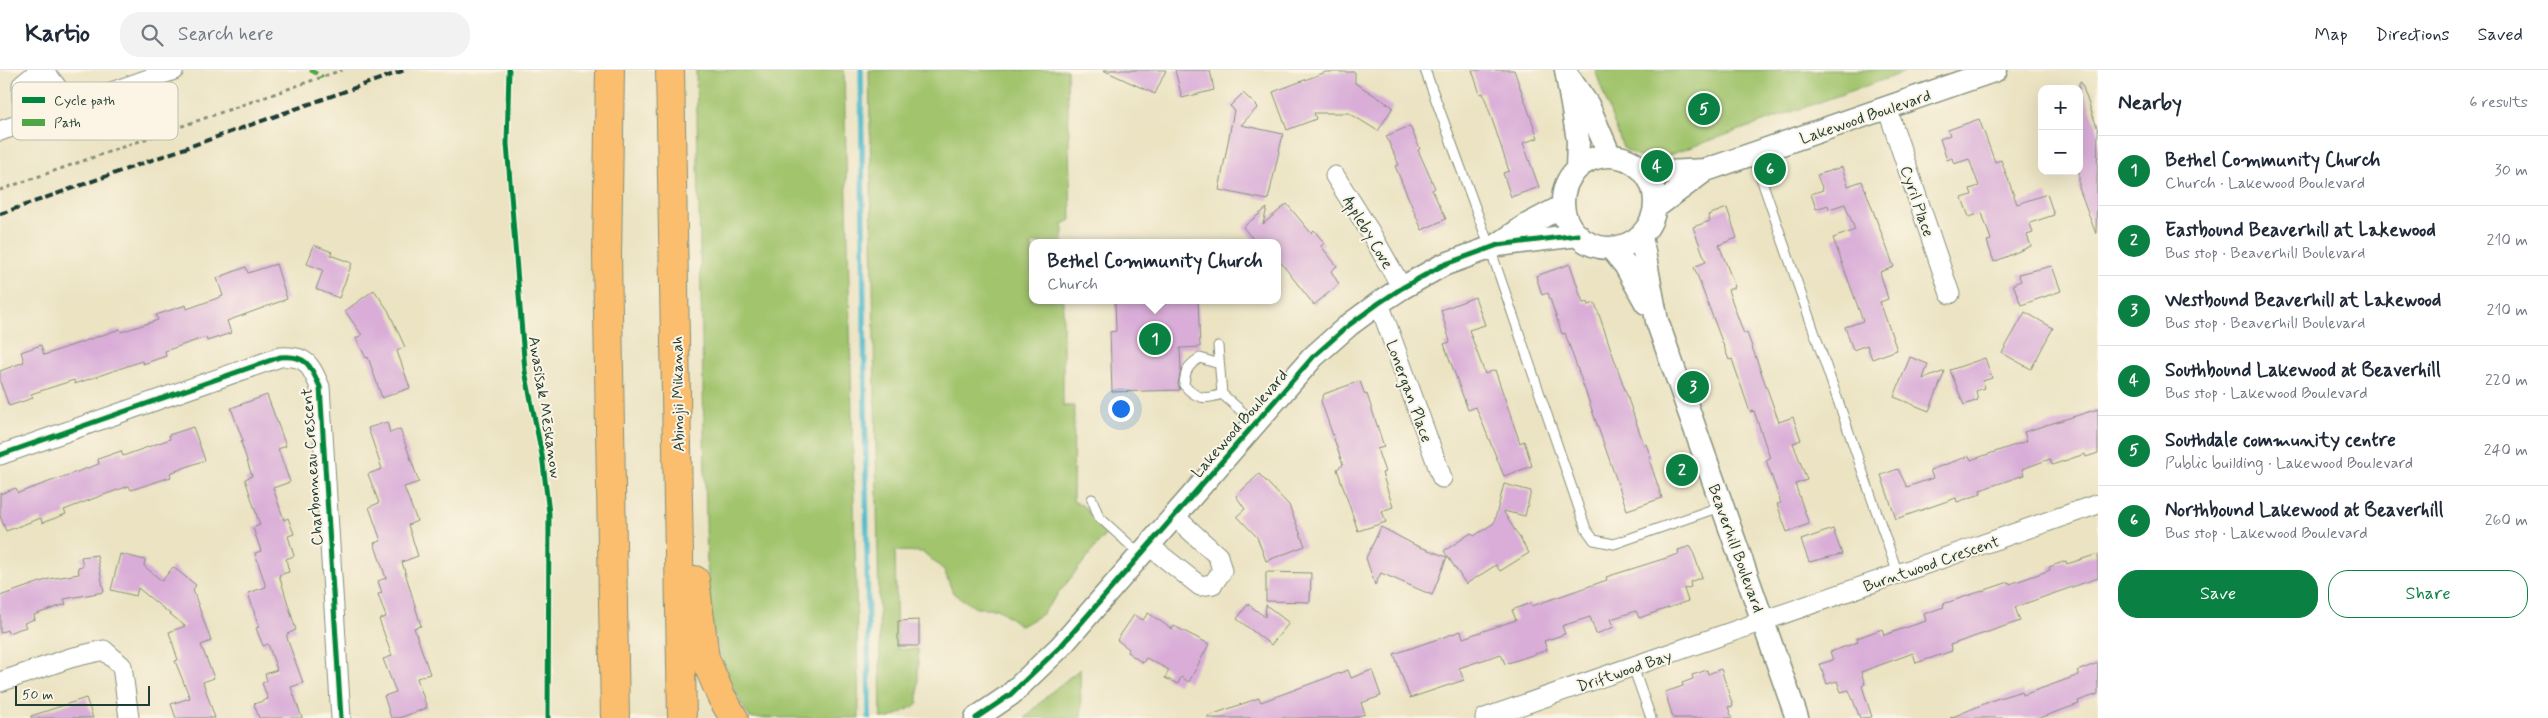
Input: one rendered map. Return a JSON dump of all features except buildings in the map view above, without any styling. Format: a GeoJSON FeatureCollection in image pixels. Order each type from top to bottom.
{"type":"FeatureCollection","features":[{"type":"Feature","properties":{"kind":"main road"},"geometry":{"type":"LineString","coordinates":[[610,70],[607,255],[615,718]]}},
{"type":"Feature","properties":{"kind":"main road","name":"Abinojii Mikanah"},"geometry":{"type":"LineString","coordinates":[[670,70],[682,718]]}},
{"type":"Feature","properties":{"kind":"main road"},"geometry":{"type":"LineString","coordinates":[[678,443],[705,658],[721,696],[734,718]]}},
{"type":"Feature","properties":{"kind":"street"},"geometry":{"type":"LineString","coordinates":[[138,82],[174,70]]}},
{"type":"Feature","properties":{"kind":"street","name":"Lakewood Boulevard"},"geometry":{"type":"LineString","coordinates":[[1646,173],[1706,170],[1996,70]]}},
{"type":"Feature","properties":{"kind":"street"},"geometry":{"type":"LineString","coordinates":[[1567,73],[1588,105],[1610,156]]}},
{"type":"Feature","properties":{"kind":"street"},"geometry":{"type":"LineString","coordinates":[[1567,73],[1578,140],[1577,169],[1564,190],[1563,206],[1568,222],[1585,241],[1600,247],[1611,248],[1626,245],[1641,236],[1651,223],[1656,207],[1655,191],[1646,173],[1634,162],[1617,156],[1601,156],[1577,169]]}},
{"type":"Feature","properties":{"kind":"street"},"geometry":{"type":"LineString","coordinates":[[25,82],[34,74],[50,77],[53,82]]}},
{"type":"Feature","properties":{"kind":"street","name":"Cyril Place"},"geometry":{"type":"LineString","coordinates":[[1887,108],[1950,294]]}},
{"type":"Feature","properties":{"kind":"street"},"geometry":{"type":"LineString","coordinates":[[0,131],[12,127]]}},
{"type":"Feature","properties":{"kind":"street","name":"Lakewood Boulevard"},"geometry":{"type":"LineString","coordinates":[[1656,207],[1706,170]]}},
{"type":"Feature","properties":{"kind":"street","name":"Appleby Cove"},"geometry":{"type":"LineString","coordinates":[[1335,176],[1402,288]]}},
{"type":"Feature","properties":{"kind":"street","name":"Lakewood Boulevard"},"geometry":{"type":"LineString","coordinates":[[976,718],[1010,695],[1061,646],[1313,356],[1348,325],[1402,288],[1443,266],[1494,246],[1525,226],[1563,206]]}},
{"type":"Feature","properties":{"kind":"street","name":"Lakewood Boulevard"},"geometry":{"type":"LineString","coordinates":[[1494,246],[1578,235]]}},
{"type":"Feature","properties":{"kind":"street","name":"Beaverhill Boulevard"},"geometry":{"type":"LineString","coordinates":[[1641,236],[1657,321],[1797,718]]}},
{"type":"Feature","properties":{"kind":"street","name":"Beaverhill Boulevard"},"geometry":{"type":"LineString","coordinates":[[1611,248],[1625,265],[1657,321]]}},
{"type":"Feature","properties":{"kind":"street","name":"Lonergan Place"},"geometry":{"type":"LineString","coordinates":[[1379,303],[1442,478]]}},
{"type":"Feature","properties":{"kind":"street","name":"Charbonneau Crescent"},"geometry":{"type":"LineString","coordinates":[[0,455],[280,358],[295,356],[311,366],[320,387],[340,718]]}},
{"type":"Feature","properties":{"kind":"street","name":"Burntwood Crescent"},"geometry":{"type":"LineString","coordinates":[[1763,621],[2098,504]]}},
{"type":"Feature","properties":{"kind":"street"},"geometry":{"type":"LineString","coordinates":[[1144,550],[1200,586],[1212,584],[1222,570],[1218,556],[1174,516]]}},
{"type":"Feature","properties":{"kind":"street","name":"Driftwood Bay"},"geometry":{"type":"LineString","coordinates":[[1485,718],[1520,712],[1633,667],[1763,621]]}},
{"type":"Feature","properties":{"kind":"street"},"geometry":{"type":"LineString","coordinates":[[0,682],[70,658],[104,650],[122,666],[129,718]]}},
{"type":"Feature","properties":{"kind":"lane"},"geometry":{"type":"LineString","coordinates":[[1425,70],[1494,246],[1586,530],[1594,540],[1614,544],[1722,506]]}},
{"type":"Feature","properties":{"kind":"lane"},"geometry":{"type":"LineString","coordinates":[[1754,155],[1898,574]]}},
{"type":"Feature","properties":{"kind":"lane"},"geometry":{"type":"LineString","coordinates":[[1218,346],[1222,394],[1255,423]]}},
{"type":"Feature","properties":{"kind":"lane"},"geometry":{"type":"LineString","coordinates":[[1219,364],[1200,358],[1192,363],[1185,372],[1184,385],[1200,398],[1208,399],[1222,394]]}},
{"type":"Feature","properties":{"kind":"lane"},"geometry":{"type":"LineString","coordinates":[[1092,499],[1099,517],[1144,550]]}},
{"type":"Feature","properties":{"kind":"lane"},"geometry":{"type":"LineString","coordinates":[[1633,667],[1651,718]]}},
{"type":"Feature","properties":{"kind":"path"},"geometry":{"type":"LineString","coordinates":[[178,128],[342,70]]}},
{"type":"Feature","properties":{"kind":"path"},"geometry":{"type":"LineString","coordinates":[[0,190],[142,140]]}},
{"type":"Feature","properties":{"kind":"green space"},"geometry":{"type":"Polygon","coordinates":[[[696,70],[844,70],[859,718],[750,718],[729,682],[713,630],[707,565],[696,70]]]}},
{"type":"Feature","properties":{"kind":"green space"},"geometry":{"type":"Polygon","coordinates":[[[869,70],[1067,70],[1071,220],[1063,224],[1063,239],[1029,239],[1029,304],[1063,304],[1063,406],[1074,406],[1073,501],[1082,505],[1106,534],[1042,614],[1021,626],[997,608],[976,608],[953,593],[944,570],[923,552],[895,551],[897,649],[918,649],[918,704],[891,718],[881,718],[869,70]]]}},
{"type":"Feature","properties":{"kind":"green space"},"geometry":{"type":"Polygon","coordinates":[[[1595,70],[1911,70],[1649,162],[1623,148],[1595,70]]]}},
{"type":"Feature","properties":{"kind":"green space"},"geometry":{"type":"Polygon","coordinates":[[[1080,669],[1081,718],[1025,718],[1050,693],[1080,669]]]}},
{"type":"Feature","properties":{"kind":"waterway"},"geometry":{"type":"LineString","coordinates":[[861,70],[869,717]]}},
{"type":"Feature","properties":{"kind":"railway"},"geometry":{"type":"LineString","coordinates":[[0,214],[405,70]]}},
{"type":"Feature","properties":{"kind":"marked path"},"geometry":{"type":"LineString","coordinates":[[310,70],[323,77]]}},
{"type":"Feature","properties":{"kind":"cycle path","name":"Awasisak Mēskanow"},"geometry":{"type":"LineString","coordinates":[[509,70],[507,144],[525,371],[542,455],[549,513],[548,718]]}},
{"type":"Feature","properties":{"kind":"cycle path"},"geometry":{"type":"LineString","coordinates":[[976,718],[1010,695],[1061,646],[1313,357],[1349,325],[1402,288],[1443,265],[1498,245],[1578,235]]}},
{"type":"Feature","properties":{"kind":"cycle path"},"geometry":{"type":"LineString","coordinates":[[0,455],[280,357],[296,358],[306,363],[313,372],[320,387],[341,718]]}},
{"type":"Feature","properties":{"kind":"place","name":"Southdale community centre"},"geometry":{"type":"Point","coordinates":[1704,109]}},
{"type":"Feature","properties":{"kind":"place","name":"Southbound Lakewood at Beaverhill"},"geometry":{"type":"Point","coordinates":[1657,166]}},
{"type":"Feature","properties":{"kind":"place","name":"Northbound Lakewood at Beaverhill"},"geometry":{"type":"Point","coordinates":[1770,169]}},
{"type":"Feature","properties":{"kind":"place","name":"Bethel Community Church"},"geometry":{"type":"Point","coordinates":[1155,339]}},
{"type":"Feature","properties":{"kind":"place","name":"Westbound Beaverhill at Lakewood"},"geometry":{"type":"Point","coordinates":[1693,387]}},
{"type":"Feature","properties":{"kind":"place","name":"Eastbound Beaverhill at Lakewood"},"geometry":{"type":"Point","coordinates":[1682,470]}}]}
